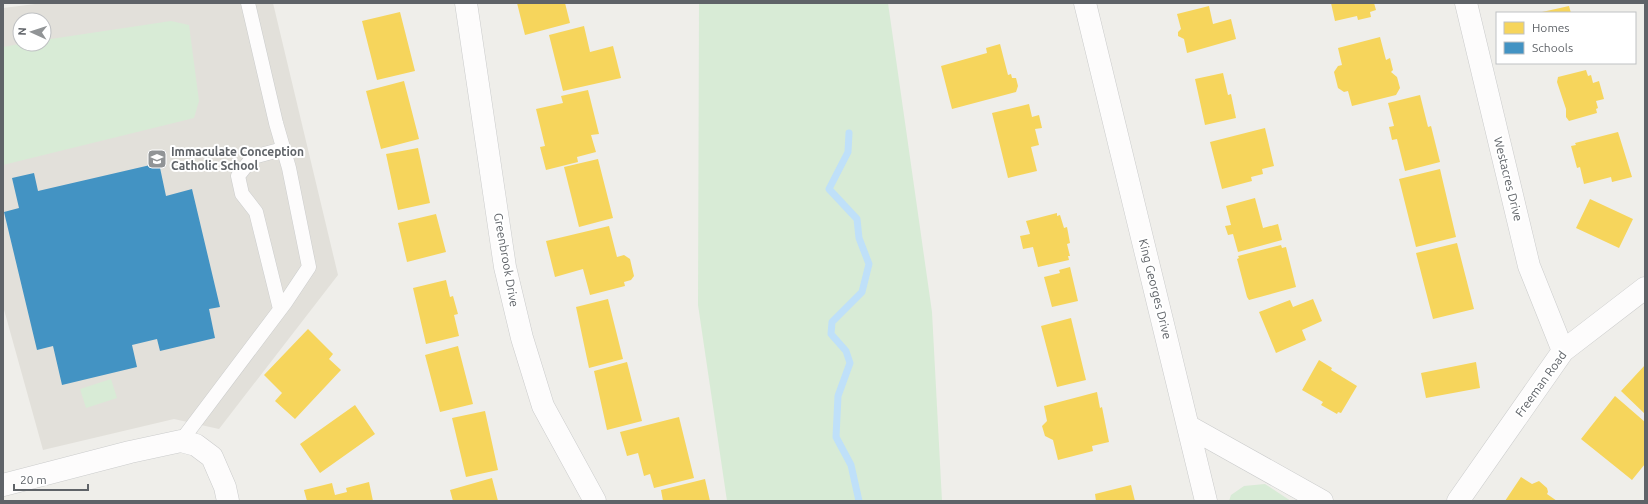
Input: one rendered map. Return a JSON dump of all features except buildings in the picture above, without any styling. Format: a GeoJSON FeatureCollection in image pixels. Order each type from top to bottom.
{"type":"FeatureCollection","features":[{"type":"Feature","properties":{"kind":"street","name":"Greenbrook Drive"},"geometry":{"type":"LineString","coordinates":[[466,3],[505,267],[522,338],[543,406],[596,501]]}},
{"type":"Feature","properties":{"kind":"street","name":"King Georges Drive"},"geometry":{"type":"LineString","coordinates":[[1085,3],[1206,501]]}},
{"type":"Feature","properties":{"kind":"street","name":"Westacres Drive"},"geometry":{"type":"LineString","coordinates":[[1466,3],[1529,266],[1563,351]]}},
{"type":"Feature","properties":{"kind":"street","name":"Freeman Road"},"geometry":{"type":"LineString","coordinates":[[1458,501],[1563,351],[1645,288]]}},
{"type":"Feature","properties":{"kind":"street"},"geometry":{"type":"LineString","coordinates":[[1188,426],[1322,501]]}},
{"type":"Feature","properties":{"kind":"street"},"geometry":{"type":"LineString","coordinates":[[3,485],[130,452],[181,441],[196,445],[212,457],[228,501]]}},
{"type":"Feature","properties":{"kind":"lane"},"geometry":{"type":"LineString","coordinates":[[181,441],[280,309],[309,267],[289,168],[283,149],[248,3]]}},
{"type":"Feature","properties":{"kind":"lane"},"geometry":{"type":"LineString","coordinates":[[280,309],[256,212],[242,194],[238,176],[253,157],[283,149]]}},
{"type":"Feature","properties":{"kind":"shaded area","name":"Immaculate Conception Catholic School"},"geometry":{"type":"Polygon","coordinates":[[[43,3],[273,3],[338,275],[219,429],[174,419],[43,450],[3,306],[3,8],[43,3]]]}},
{"type":"Feature","properties":{"kind":"green space"},"geometry":{"type":"Polygon","coordinates":[[[699,3],[888,3],[932,312],[942,501],[727,501],[698,305],[699,3]]]}},
{"type":"Feature","properties":{"kind":"green space"},"geometry":{"type":"Polygon","coordinates":[[[171,21],[189,25],[199,101],[194,118],[3,165],[3,47],[12,45],[12,52],[52,52],[52,39],[171,21]]]}},
{"type":"Feature","properties":{"kind":"green space"},"geometry":{"type":"Polygon","coordinates":[[[111,379],[117,398],[86,408],[80,389],[111,379]]]}},
{"type":"Feature","properties":{"kind":"green space"},"geometry":{"type":"Polygon","coordinates":[[[1265,484],[1291,501],[1229,501],[1231,495],[1244,486],[1265,484]]]}},
{"type":"Feature","properties":{"kind":"waterway"},"geometry":{"type":"LineString","coordinates":[[849,133],[848,152],[829,189],[857,219],[859,238],[869,264],[862,292],[832,322],[831,334],[846,351],[850,363],[838,396],[836,437],[851,465],[859,501]]}},
{"type":"Feature","properties":{"kind":"place","name":"Immaculate Conception Catholic School"},"geometry":{"type":"Point","coordinates":[157,159]}}]}
